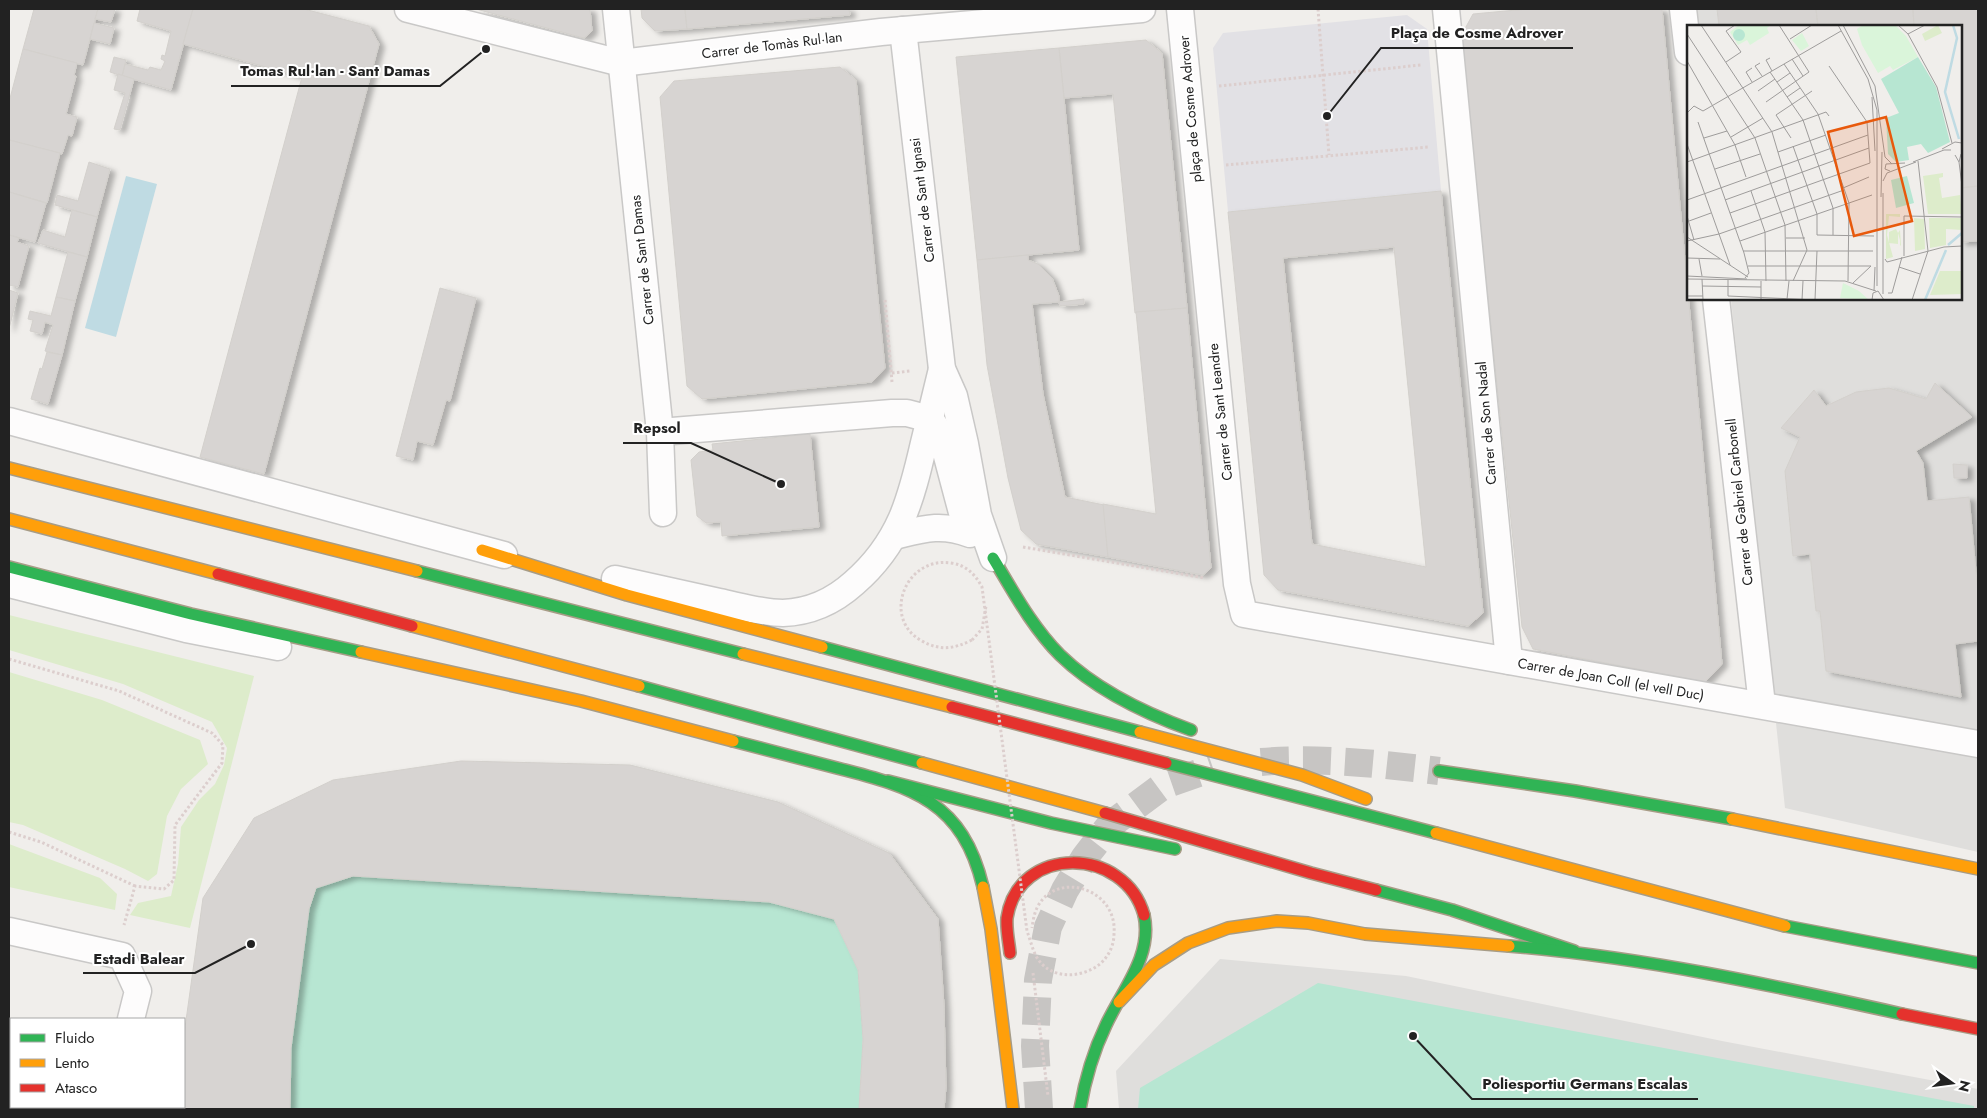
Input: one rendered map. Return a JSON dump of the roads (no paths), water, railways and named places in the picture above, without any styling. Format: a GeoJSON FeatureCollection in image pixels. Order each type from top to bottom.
{"type":"FeatureCollection","features":[{"type":"Feature","properties":{"kind":"main road"},"geometry":{"type":"LineString","coordinates":[[9,468],[945,705],[1467,841],[1778,925],[1978,963]]}},
{"type":"Feature","properties":{"kind":"main road"},"geometry":{"type":"LineString","coordinates":[[9,519],[662,692],[1078,805],[1312,873],[1452,910],[1574,951]]}},
{"type":"Feature","properties":{"kind":"main road"},"geometry":{"type":"LineString","coordinates":[[482,550],[645,600],[1302,775]]}},
{"type":"Feature","properties":{"kind":"main road"},"geometry":{"type":"LineString","coordinates":[[993,558],[1051,645],[1071,665],[1128,704],[1205,735]]}},
{"type":"Feature","properties":{"kind":"main road"},"geometry":{"type":"LineString","coordinates":[[9,566],[191,614],[581,700],[1050,823],[1189,851]]}},
{"type":"Feature","properties":{"kind":"main road"},"geometry":{"type":"LineString","coordinates":[[1232,744],[1259,754],[1302,775],[1467,841]]}},
{"type":"Feature","properties":{"kind":"main road"},"geometry":{"type":"LineString","coordinates":[[1439,771],[1554,787],[1846,840],[1978,869]]}},
{"type":"Feature","properties":{"kind":"main road"},"geometry":{"type":"LineString","coordinates":[[888,782],[931,802],[950,819],[970,851],[979,873],[990,927],[1013,1109]]}},
{"type":"Feature","properties":{"kind":"main road"},"geometry":{"type":"LineString","coordinates":[[1208,854],[1312,873]]}},
{"type":"Feature","properties":{"kind":"main road"},"geometry":{"type":"LineString","coordinates":[[1012,969],[1008,916],[1016,895],[1030,877],[1045,867],[1061,863],[1092,864],[1110,871],[1125,881],[1136,894],[1144,911],[1146,928],[1145,947],[1138,967],[1108,1021],[1097,1047],[1087,1072],[1080,1109]]}},
{"type":"Feature","properties":{"kind":"main road"},"geometry":{"type":"LineString","coordinates":[[1119,1002],[1154,965],[1188,943],[1228,928],[1277,921],[1308,923],[1365,934],[1574,951],[1749,980],[1978,1029]]}},
{"type":"Feature","properties":{"kind":"street","name":"Carrer de Tomàs Rul·lan"},"geometry":{"type":"LineString","coordinates":[[408,9],[621,63],[888,23],[1142,9]]}},
{"type":"Feature","properties":{"kind":"street","name":"Carrer de Sant Damas"},"geometry":{"type":"LineString","coordinates":[[616,9],[660,432],[663,512]]}},
{"type":"Feature","properties":{"kind":"street","name":"plaça de Cosme Adrover"},"geometry":{"type":"LineString","coordinates":[[1180,9],[1199,210]]}},
{"type":"Feature","properties":{"kind":"street","name":"Carrer de Son Nadal"},"geometry":{"type":"LineString","coordinates":[[1446,9],[1509,661]]}},
{"type":"Feature","properties":{"kind":"street"},"geometry":{"type":"LineString","coordinates":[[1683,9],[1687,43]]}},
{"type":"Feature","properties":{"kind":"street","name":"Carrer de Sant Ignasi"},"geometry":{"type":"LineString","coordinates":[[888,23],[942,369]]}},
{"type":"Feature","properties":{"kind":"street","name":"Carrer de Sant Leandre"},"geometry":{"type":"LineString","coordinates":[[1199,210],[1237,584],[1244,614]]}},
{"type":"Feature","properties":{"kind":"street","name":"Carrer de Gabriel Carbonell"},"geometry":{"type":"LineString","coordinates":[[1716,300],[1762,705]]}},
{"type":"Feature","properties":{"kind":"street"},"geometry":{"type":"LineString","coordinates":[[9,421],[482,550],[748,608],[781,613],[804,611],[817,607],[843,593],[865,573],[894,536],[910,501],[942,369]]}},
{"type":"Feature","properties":{"kind":"street"},"geometry":{"type":"LineString","coordinates":[[942,369],[954,396],[966,444],[978,515],[993,558]]}},
{"type":"Feature","properties":{"kind":"street"},"geometry":{"type":"LineString","coordinates":[[660,432],[892,413],[907,413],[930,419],[942,439],[962,515],[970,534],[993,558]]}},
{"type":"Feature","properties":{"kind":"street"},"geometry":{"type":"LineString","coordinates":[[894,536],[944,528],[953,528],[970,534]]}},
{"type":"Feature","properties":{"kind":"street"},"geometry":{"type":"LineString","coordinates":[[9,584],[186,629],[428,675],[506,684]]}},
{"type":"Feature","properties":{"kind":"street","name":"Carrer de Joan Coll (el vell Duc)"},"geometry":{"type":"LineString","coordinates":[[1244,614],[1978,744]]}},
{"type":"Feature","properties":{"kind":"street"},"geometry":{"type":"LineString","coordinates":[[9,931],[122,956],[138,990],[131,1018]]}},
{"type":"Feature","properties":{"kind":"water"},"geometry":{"type":"Polygon","coordinates":[[[126,176],[157,184],[116,337],[85,328],[126,176]]]}},
{"type":"Feature","properties":{"kind":"tunnel"},"geometry":{"type":"LineString","coordinates":[[1261,762],[1328,761],[1439,771]]}},
{"type":"Feature","properties":{"kind":"tunnel"},"geometry":{"type":"LineString","coordinates":[[1039,1109],[1035,1046],[1038,980],[1048,927],[1065,890],[1085,857],[1110,825],[1164,785],[1213,768]]}},
{"type":"Feature","properties":{"kind":"place","name":"Tomas Rul·lan - Sant Damas"},"geometry":{"type":"Point","coordinates":[486,49]}},
{"type":"Feature","properties":{"kind":"place","name":"Plaça de Cosme Adrover"},"geometry":{"type":"Point","coordinates":[1327,116]}},
{"type":"Feature","properties":{"kind":"place","name":"Repsol"},"geometry":{"type":"Point","coordinates":[781,484]}},
{"type":"Feature","properties":{"kind":"place","name":"Estadi Balear"},"geometry":{"type":"Point","coordinates":[251,944]}},
{"type":"Feature","properties":{"kind":"place","name":"Poliesportiu Germans Escalas"},"geometry":{"type":"Point","coordinates":[1413,1036]}}]}
